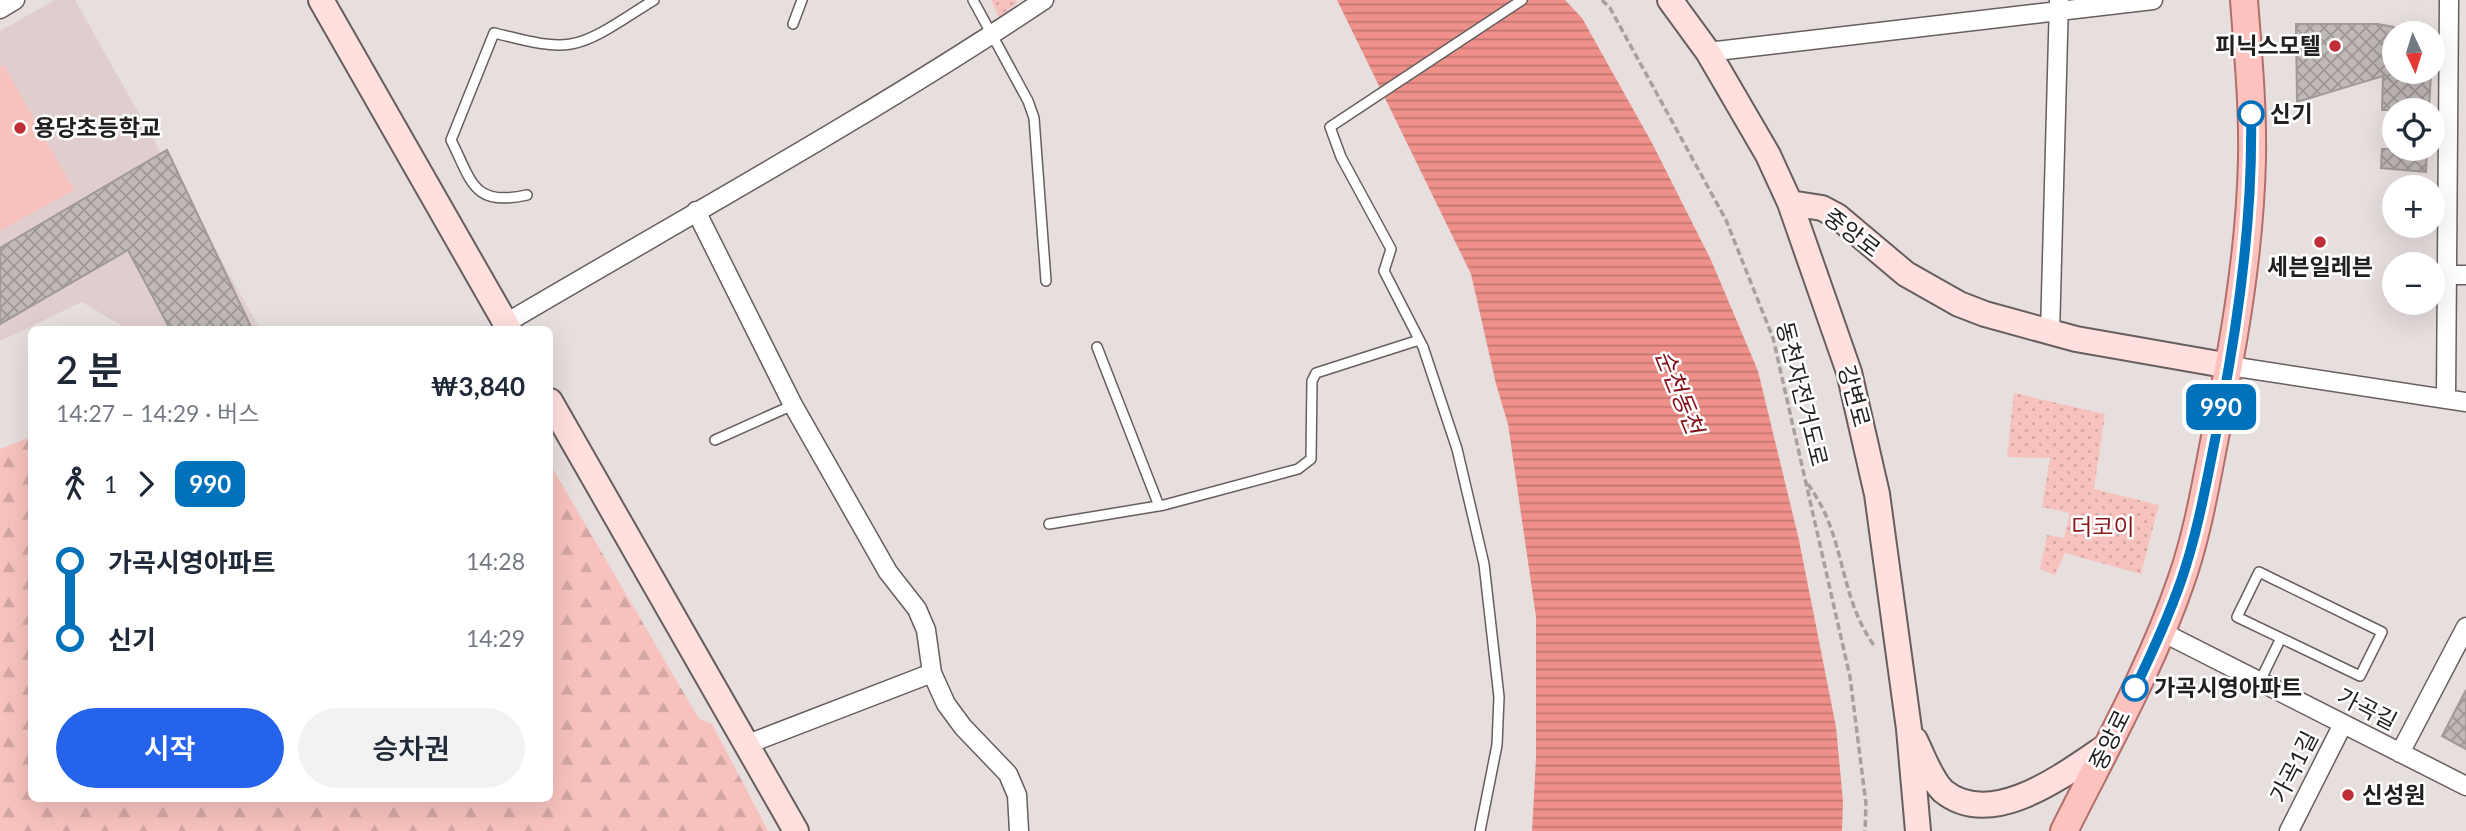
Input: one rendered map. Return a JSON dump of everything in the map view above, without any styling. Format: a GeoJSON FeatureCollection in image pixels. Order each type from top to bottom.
{"type":"FeatureCollection","features":[{"type":"Feature","properties":{"kind":"main road"},"geometry":{"type":"LineString","coordinates":[[321,0],[507,326]]}},
{"type":"Feature","properties":{"kind":"main road","name":"강변로"},"geometry":{"type":"LineString","coordinates":[[1670,0],[1708,52],[1768,155],[1790,203],[1849,372],[1877,494],[1909,729],[1918,831]]}},
{"type":"Feature","properties":{"kind":"main road","name":"중앙로"},"geometry":{"type":"LineString","coordinates":[[2064,831],[2162,632],[2182,579],[2194,535],[2230,366],[2244,269],[2252,159],[2244,0]]}},
{"type":"Feature","properties":{"kind":"main road","name":"중앙로"},"geometry":{"type":"LineString","coordinates":[[1790,203],[1822,208],[1837,216],[1906,274],[1959,304],[1985,314],[2050,332],[2146,353],[2230,366]]}},
{"type":"Feature","properties":{"kind":"main road"},"geometry":{"type":"LineString","coordinates":[[553,406],[796,831]]}},
{"type":"Feature","properties":{"kind":"main road"},"geometry":{"type":"LineString","coordinates":[[1909,729],[1941,790],[1966,808],[1990,810],[2016,804],[2108,745]]}},
{"type":"Feature","properties":{"kind":"street"},"geometry":{"type":"LineString","coordinates":[[0,9],[15,0]]}},
{"type":"Feature","properties":{"kind":"street"},"geometry":{"type":"LineString","coordinates":[[507,326],[993,34],[1044,0]]}},
{"type":"Feature","properties":{"kind":"street"},"geometry":{"type":"LineString","coordinates":[[1708,52],[2060,5],[2153,0]]}},
{"type":"Feature","properties":{"kind":"street"},"geometry":{"type":"LineString","coordinates":[[2446,398],[2449,0]]}},
{"type":"Feature","properties":{"kind":"street"},"geometry":{"type":"LineString","coordinates":[[2050,332],[2060,5]]}},
{"type":"Feature","properties":{"kind":"street"},"geometry":{"type":"LineString","coordinates":[[696,211],[793,405],[888,572],[917,609],[926,630],[932,673],[946,704],[962,727],[1007,774],[1017,795],[1019,831]]}},
{"type":"Feature","properties":{"kind":"street"},"geometry":{"type":"LineString","coordinates":[[2446,275],[2466,275]]}},
{"type":"Feature","properties":{"kind":"street"},"geometry":{"type":"LineString","coordinates":[[2230,366],[2466,402]]}},
{"type":"Feature","properties":{"kind":"street","name":"가곡길"},"geometry":{"type":"LineString","coordinates":[[2400,753],[2466,627]]}},
{"type":"Feature","properties":{"kind":"street","name":"가곡길"},"geometry":{"type":"LineString","coordinates":[[2162,632],[2466,786]]}},
{"type":"Feature","properties":{"kind":"street"},"geometry":{"type":"LineString","coordinates":[[748,744],[932,673]]}},
{"type":"Feature","properties":{"kind":"street","name":"가곡1길"},"geometry":{"type":"LineString","coordinates":[[2289,831],[2343,724]]}},
{"type":"Feature","properties":{"kind":"lane"},"geometry":{"type":"LineString","coordinates":[[527,195],[501,199],[482,193],[474,186],[451,140],[494,33],[549,44],[570,44],[591,38],[654,0]]}},
{"type":"Feature","properties":{"kind":"lane"},"geometry":{"type":"LineString","coordinates":[[793,24],[802,0]]}},
{"type":"Feature","properties":{"kind":"lane"},"geometry":{"type":"LineString","coordinates":[[973,0],[1028,101],[1034,118],[1046,281]]}},
{"type":"Feature","properties":{"kind":"lane"},"geometry":{"type":"LineString","coordinates":[[1480,831],[1497,745],[1499,697],[1484,564],[1457,449],[1419,340],[1384,271],[1391,249],[1341,157],[1330,127],[1522,0]]}},
{"type":"Feature","properties":{"kind":"lane"},"geometry":{"type":"LineString","coordinates":[[1049,524],[1159,506],[1298,469],[1311,459],[1312,381],[1316,373],[1419,340]]}},
{"type":"Feature","properties":{"kind":"lane"},"geometry":{"type":"LineString","coordinates":[[1097,348],[1159,506]]}},
{"type":"Feature","properties":{"kind":"lane"},"geometry":{"type":"LineString","coordinates":[[715,440],[793,405]]}},
{"type":"Feature","properties":{"kind":"lane"},"geometry":{"type":"LineString","coordinates":[[2259,572],[2382,632],[2360,676],[2281,638],[2237,617],[2259,572]]}},
{"type":"Feature","properties":{"kind":"lane"},"geometry":{"type":"LineString","coordinates":[[2260,681],[2281,638]]}},
{"type":"Feature","properties":{"kind":"path","name":"동천자전거도로"},"geometry":{"type":"LineString","coordinates":[[1602,0],[1610,8],[1726,220],[1773,338],[1850,677],[1866,804],[1866,831]]}},
{"type":"Feature","properties":{"kind":"path"},"geometry":{"type":"LineString","coordinates":[[1805,480],[1820,502],[1829,523],[1852,607],[1864,632],[1880,653]]}},
{"type":"Feature","properties":{"kind":"shaded area","name":"용당초등학교"},"geometry":{"type":"Polygon","coordinates":[[[55,0],[75,0],[258,326],[122,326],[82,302],[0,341],[0,31],[55,0]]]}},
{"type":"Feature","properties":{"kind":"green space"},"geometry":{"type":"Polygon","coordinates":[[[991,0],[1016,0],[1017,3],[999,17],[991,0]]]}},
{"type":"Feature","properties":{"kind":"green space","name":"용당초등학교"},"geometry":{"type":"Polygon","coordinates":[[[4,65],[74,190],[0,231],[0,67],[4,65]]]}},
{"type":"Feature","properties":{"kind":"green space","name":"더코이"},"geometry":{"type":"Polygon","coordinates":[[[2014,393],[2105,414],[2094,489],[2159,505],[2141,574],[2065,553],[2055,575],[2040,569],[2047,535],[2064,538],[2070,513],[2042,507],[2050,458],[2007,457],[2014,393]]]}},
{"type":"Feature","properties":{"kind":"green space"},"geometry":{"type":"Polygon","coordinates":[[[28,438],[28,802],[553,802],[553,469],[699,719],[712,724],[768,831],[0,831],[0,449],[28,438]]]}},
{"type":"Feature","properties":{"kind":"water","name":"순천동천"},"geometry":{"type":"Polygon","coordinates":[[[1337,0],[1565,0],[1582,18],[1652,143],[1711,260],[1758,371],[1799,540],[1836,727],[1843,801],[1842,831],[1532,831],[1536,758],[1536,617],[1508,424],[1471,274],[1337,0]]]}},
{"type":"Feature","properties":{"kind":"building"},"geometry":{"type":"Polygon","coordinates":[[[2296,24],[2382,25],[2382,76],[2297,102],[2296,24]]]}},
{"type":"Feature","properties":{"kind":"building"},"geometry":{"type":"Polygon","coordinates":[[[2383,84],[2430,84],[2430,98],[2382,98],[2383,84]]]}},
{"type":"Feature","properties":{"kind":"building"},"geometry":{"type":"Polygon","coordinates":[[[2382,149],[2382,161],[2426,161],[2426,172],[2381,168],[2382,149]]]}},
{"type":"Feature","properties":{"kind":"building"},"geometry":{"type":"Polygon","coordinates":[[[167,150],[251,326],[168,326],[128,250],[0,324],[0,248],[167,150]]]}},
{"type":"Feature","properties":{"kind":"building"},"geometry":{"type":"Polygon","coordinates":[[[2466,690],[2466,749],[2442,736],[2466,690]]]}},
{"type":"Feature","properties":{"kind":"bus line","name":"990"},"geometry":{"type":"LineString","coordinates":[[2135,688],[2162,632],[2182,579],[2230,366],[2239,316],[2246,245],[2252,159],[2251,114]]}},
{"type":"Feature","properties":{"kind":"place","name":"피닉스모텔"},"geometry":{"type":"Point","coordinates":[2335,46]}},
{"type":"Feature","properties":{"kind":"place","name":"신기"},"geometry":{"type":"Point","coordinates":[2251,114]}},
{"type":"Feature","properties":{"kind":"place","name":"용당초등학교"},"geometry":{"type":"Point","coordinates":[20,128]}},
{"type":"Feature","properties":{"kind":"place","name":"세븐일레븐"},"geometry":{"type":"Point","coordinates":[2320,242]}},
{"type":"Feature","properties":{"kind":"place","name":"가곡시영아파트"},"geometry":{"type":"Point","coordinates":[2135,688]}},
{"type":"Feature","properties":{"kind":"place","name":"신성원"},"geometry":{"type":"Point","coordinates":[2348,795]}}]}
